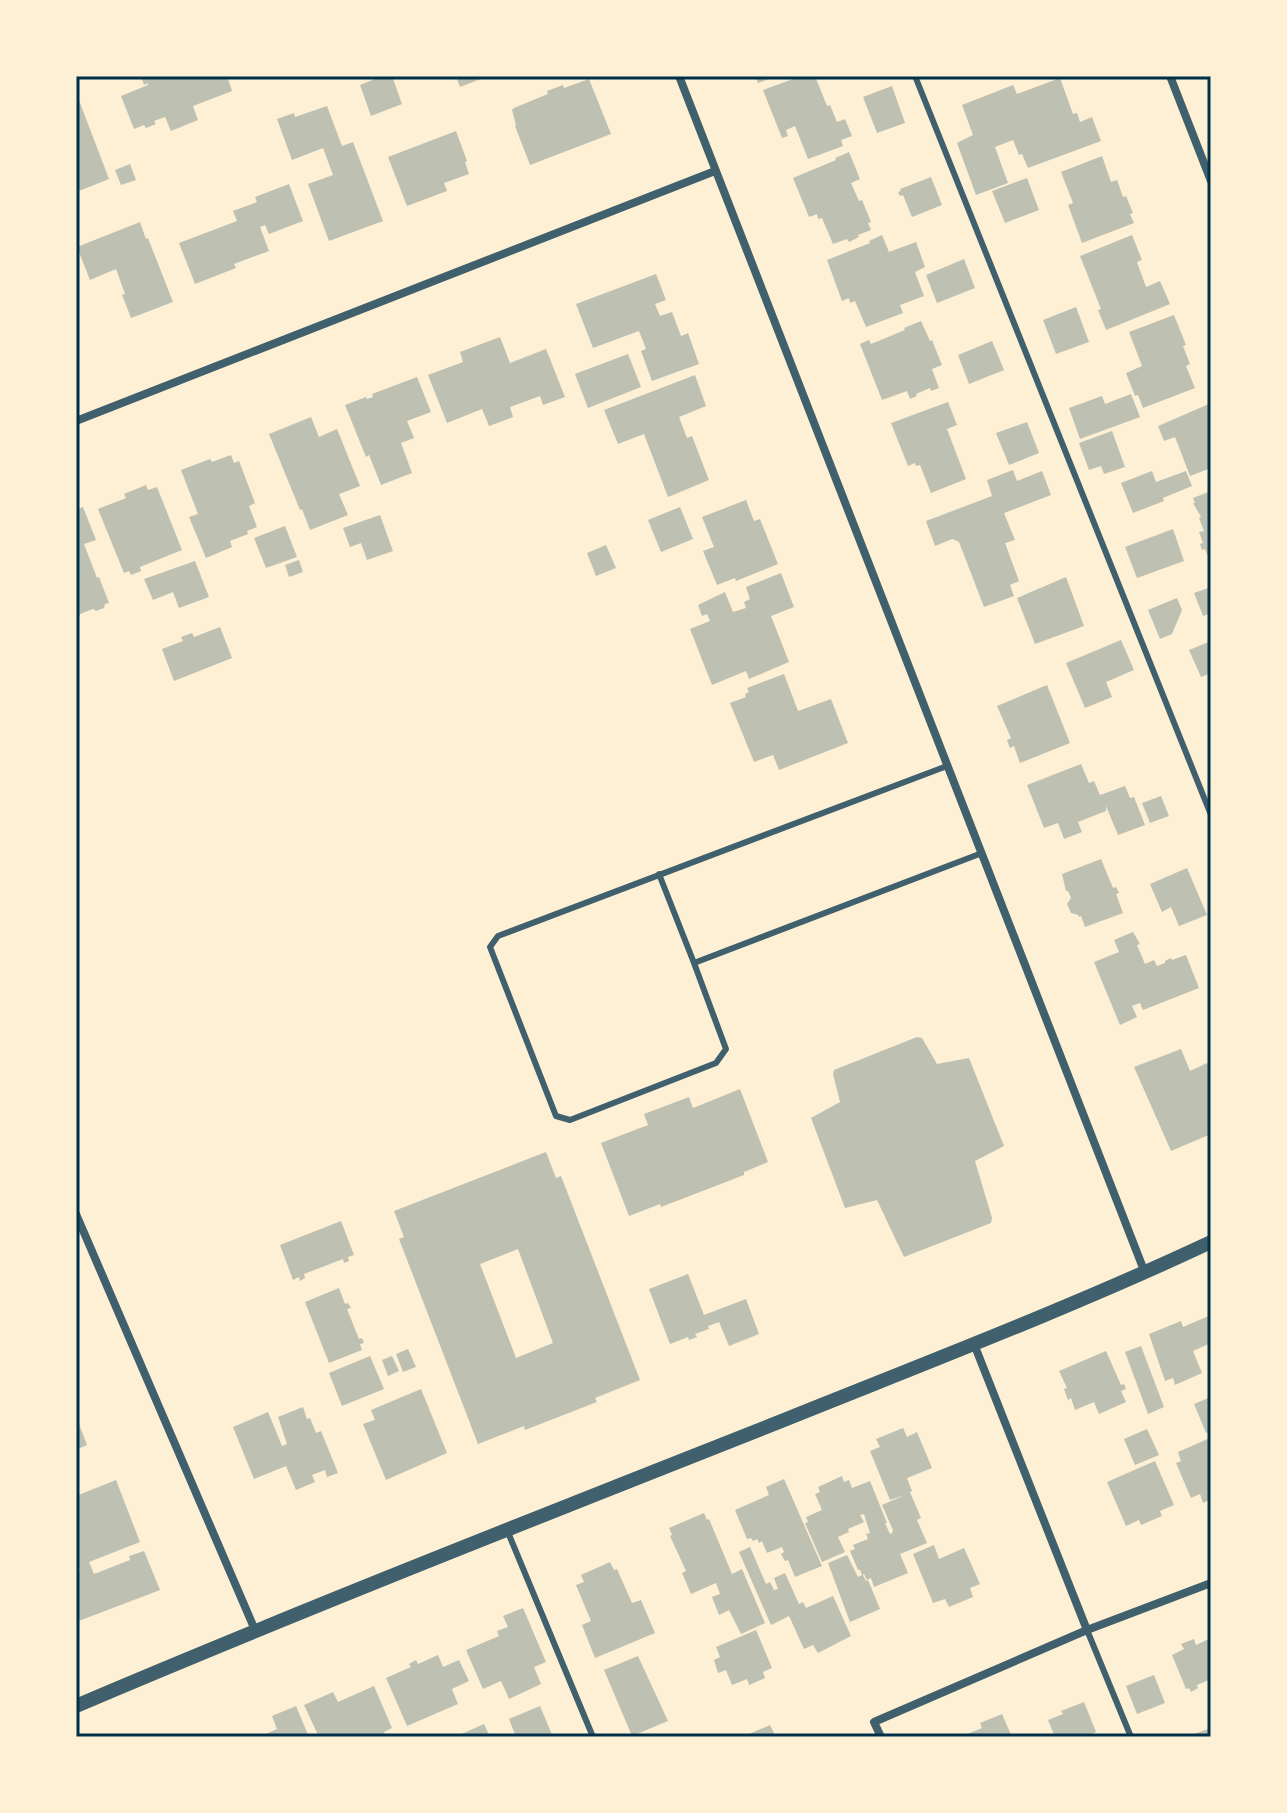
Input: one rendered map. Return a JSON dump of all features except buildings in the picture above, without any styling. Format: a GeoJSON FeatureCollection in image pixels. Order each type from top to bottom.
{"type":"FeatureCollection","features":[{"type":"Feature","properties":{"kind":"street"},"geometry":{"type":"LineString","coordinates":[[679,76],[1145,1273]]}},
{"type":"Feature","properties":{"kind":"street"},"geometry":{"type":"LineString","coordinates":[[1170,76],[1210,177]]}},
{"type":"Feature","properties":{"kind":"street"},"geometry":{"type":"LineString","coordinates":[[76,421],[715,171]]}},
{"type":"Feature","properties":{"kind":"street"},"geometry":{"type":"LineString","coordinates":[[76,1214],[255,1630]]}},
{"type":"Feature","properties":{"kind":"street"},"geometry":{"type":"LineString","coordinates":[[76,1706],[255,1630],[974,1344],[1211,1242]]}},
{"type":"Feature","properties":{"kind":"street"},"geometry":{"type":"LineString","coordinates":[[974,1344],[1087,1630]]}},
{"type":"Feature","properties":{"kind":"street"},"geometry":{"type":"LineString","coordinates":[[881,1737],[874,1722],[1087,1630],[1211,1583]]}},
{"type":"Feature","properties":{"kind":"lane"},"geometry":{"type":"LineString","coordinates":[[915,76],[1211,815]]}},
{"type":"Feature","properties":{"kind":"lane"},"geometry":{"type":"LineString","coordinates":[[659,874],[726,1049],[716,1063],[570,1120],[556,1116],[490,947],[498,936],[659,874],[947,766]]}},
{"type":"Feature","properties":{"kind":"lane"},"geometry":{"type":"LineString","coordinates":[[694,963],[982,853]]}},
{"type":"Feature","properties":{"kind":"lane"},"geometry":{"type":"LineString","coordinates":[[507,1530],[593,1737]]}},
{"type":"Feature","properties":{"kind":"lane"},"geometry":{"type":"LineString","coordinates":[[1087,1630],[1131,1737]]}}]}
